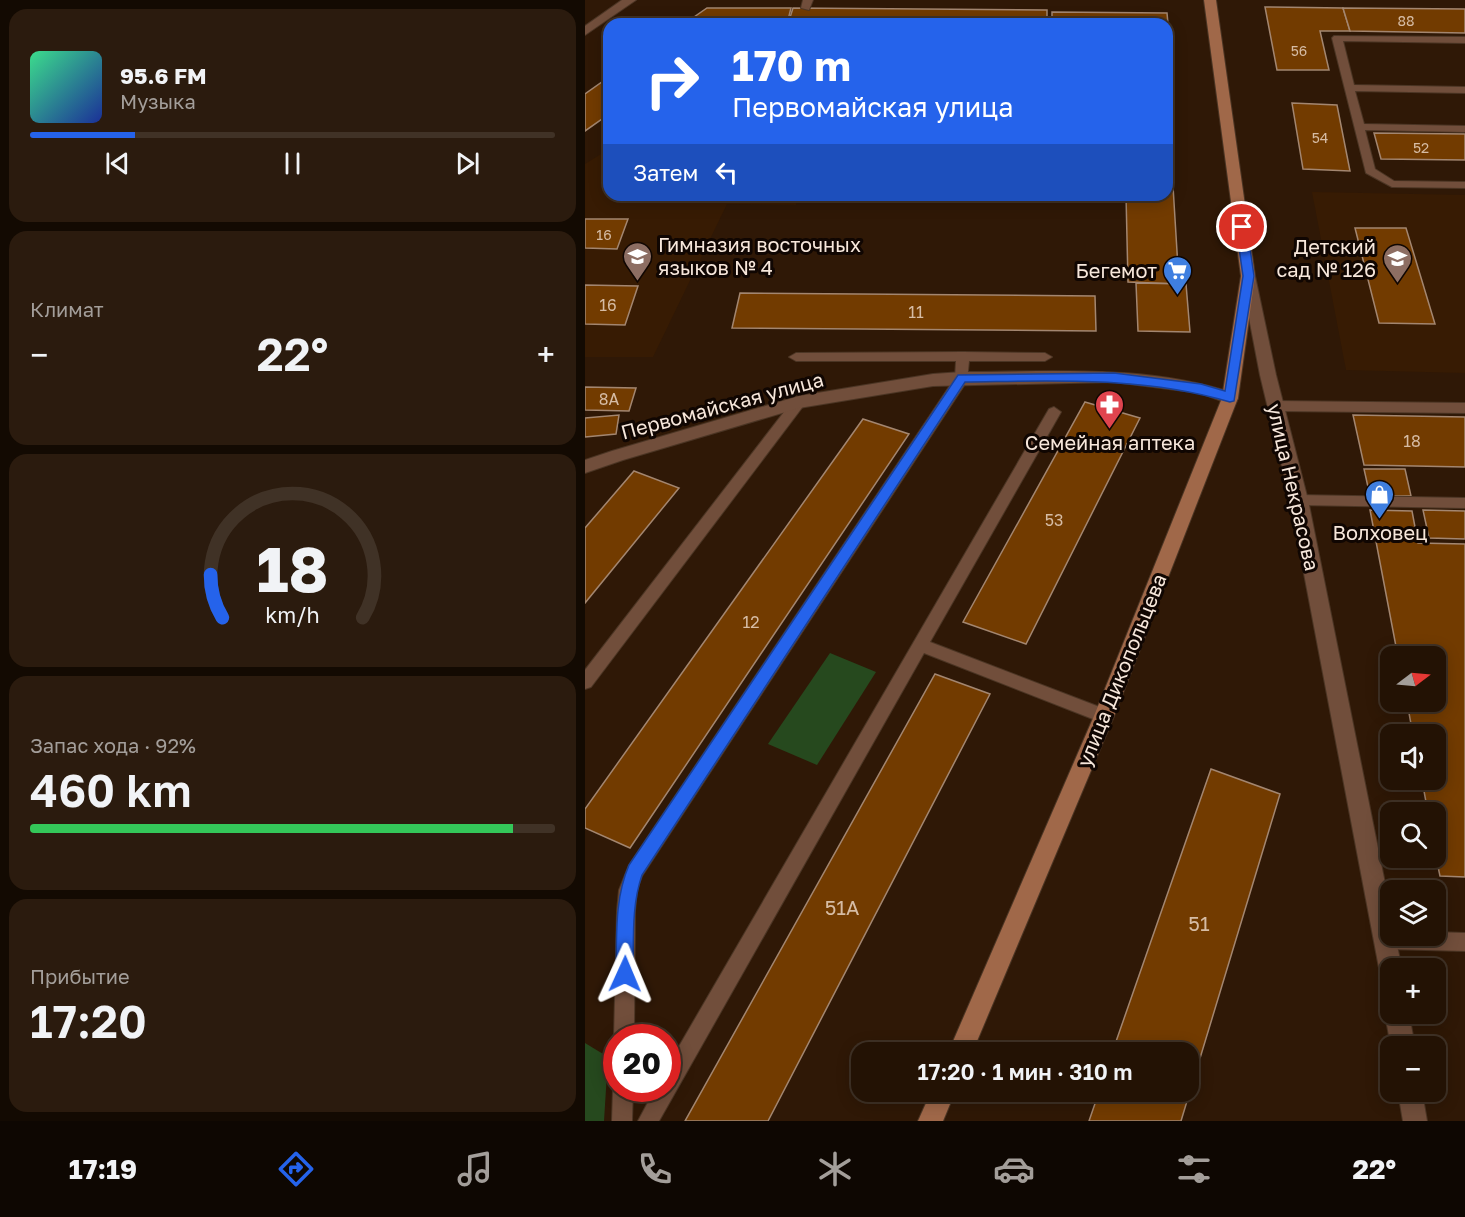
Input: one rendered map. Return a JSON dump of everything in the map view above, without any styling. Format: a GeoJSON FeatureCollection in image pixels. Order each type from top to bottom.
{"type":"FeatureCollection","features":[{"type":"Feature","properties":{"kind":"main road","name":"улица Некрасова"},"geometry":{"type":"LineString","coordinates":[[1210,0],[1248,276]]}},
{"type":"Feature","properties":{"kind":"main road","name":"улица Дикопольцева"},"geometry":{"type":"LineString","coordinates":[[965,1042],[1104,716],[1230,398],[1248,276]]}},
{"type":"Feature","properties":{"kind":"main road"},"geometry":{"type":"LineString","coordinates":[[930,1121],[939,1102]]}},
{"type":"Feature","properties":{"kind":"street"},"geometry":{"type":"LineString","coordinates":[[604,18],[630,0]]}},
{"type":"Feature","properties":{"kind":"street"},"geometry":{"type":"LineString","coordinates":[[585,31],[603,19]]}},
{"type":"Feature","properties":{"kind":"street","name":"улица Некрасова"},"geometry":{"type":"LineString","coordinates":[[1248,276],[1299,500],[1380,913]]}},
{"type":"Feature","properties":{"kind":"street","name":"Первомайская улица"},"geometry":{"type":"LineString","coordinates":[[585,468],[618,455],[799,402],[906,384],[962,378],[1114,377],[1201,388],[1230,398]]}},
{"type":"Feature","properties":{"kind":"street"},"geometry":{"type":"LineString","coordinates":[[1412,1102],[1415,1121]]}},
{"type":"Feature","properties":{"kind":"lane"},"geometry":{"type":"LineString","coordinates":[[1465,40],[1337,38],[1370,171],[1392,184],[1465,185]]}},
{"type":"Feature","properties":{"kind":"lane"},"geometry":{"type":"LineString","coordinates":[[1349,88],[1465,90]]}},
{"type":"Feature","properties":{"kind":"lane"},"geometry":{"type":"LineString","coordinates":[[1358,127],[1465,129]]}},
{"type":"Feature","properties":{"kind":"lane"},"geometry":{"type":"LineString","coordinates":[[624,1024],[626,911],[628,890],[635,871],[962,378],[963,356]]}},
{"type":"Feature","properties":{"kind":"lane"},"geometry":{"type":"LineString","coordinates":[[796,357],[1045,357]]}},
{"type":"Feature","properties":{"kind":"lane"},"geometry":{"type":"LineString","coordinates":[[585,682],[799,402]]}},
{"type":"Feature","properties":{"kind":"lane"},"geometry":{"type":"LineString","coordinates":[[1276,406],[1465,408]]}},
{"type":"Feature","properties":{"kind":"lane"},"geometry":{"type":"LineString","coordinates":[[681,1064],[1054,412]]}},
{"type":"Feature","properties":{"kind":"lane"},"geometry":{"type":"LineString","coordinates":[[1299,500],[1465,503]]}},
{"type":"Feature","properties":{"kind":"lane"},"geometry":{"type":"LineString","coordinates":[[921,645],[1104,716]]}},
{"type":"Feature","properties":{"kind":"lane"},"geometry":{"type":"LineString","coordinates":[[1446,941],[1465,942]]}},
{"type":"Feature","properties":{"kind":"lane"},"geometry":{"type":"LineString","coordinates":[[622,1121],[623,1102]]}},
{"type":"Feature","properties":{"kind":"lane"},"geometry":{"type":"LineString","coordinates":[[648,1121],[659,1102]]}},
{"type":"Feature","properties":{"kind":"shaded area","name":"Гимназия восточных языков № 4"},"geometry":{"type":"Polygon","coordinates":[[[603,153],[603,201],[797,201],[796,205],[727,204],[653,357],[585,357],[585,164],[603,153]]]}},
{"type":"Feature","properties":{"kind":"shaded area","name":"Детский сад № 126"},"geometry":{"type":"Polygon","coordinates":[[[1312,192],[1465,195],[1465,373],[1346,370],[1312,192]]]}},
{"type":"Feature","properties":{"kind":"green space"},"geometry":{"type":"Polygon","coordinates":[[[830,653],[876,672],[817,765],[768,744],[830,653]]]}},
{"type":"Feature","properties":{"kind":"green space"},"geometry":{"type":"Polygon","coordinates":[[[585,1043],[603,1054],[603,1102],[605,1102],[604,1121],[585,1121],[585,1043]]]}},
{"type":"Feature","properties":{"kind":"building"},"geometry":{"type":"Polygon","coordinates":[[[1265,7],[1343,8],[1350,31],[1320,31],[1329,70],[1277,70],[1265,7]]]}},
{"type":"Feature","properties":{"kind":"building"},"geometry":{"type":"Polygon","coordinates":[[[707,8],[791,8],[788,18],[693,18],[707,8]]]}},
{"type":"Feature","properties":{"kind":"building"},"geometry":{"type":"Polygon","coordinates":[[[793,8],[1047,10],[1047,18],[790,18],[793,8]]]}},
{"type":"Feature","properties":{"kind":"building"},"geometry":{"type":"Polygon","coordinates":[[[1343,8],[1465,9],[1465,33],[1350,31],[1343,8]]]}},
{"type":"Feature","properties":{"kind":"building"},"geometry":{"type":"Polygon","coordinates":[[[1052,12],[1167,13],[1167,18],[1052,18],[1052,12]]]}},
{"type":"Feature","properties":{"kind":"building"},"geometry":{"type":"Polygon","coordinates":[[[603,81],[603,118],[585,131],[585,94],[603,81]]]}},
{"type":"Feature","properties":{"kind":"building"},"geometry":{"type":"Polygon","coordinates":[[[1292,103],[1337,105],[1350,171],[1303,169],[1292,103]]]}},
{"type":"Feature","properties":{"kind":"building"},"geometry":{"type":"Polygon","coordinates":[[[1374,133],[1465,134],[1465,160],[1381,159],[1374,133]]]}},
{"type":"Feature","properties":{"kind":"building"},"geometry":{"type":"Polygon","coordinates":[[[1173,186],[1179,284],[1128,282],[1126,201],[1173,201],[1173,186]]]}},
{"type":"Feature","properties":{"kind":"building"},"geometry":{"type":"Polygon","coordinates":[[[585,219],[628,219],[617,249],[585,248],[585,219]]]}},
{"type":"Feature","properties":{"kind":"building"},"geometry":{"type":"Polygon","coordinates":[[[1355,228],[1406,228],[1435,324],[1379,323],[1355,228]]]}},
{"type":"Feature","properties":{"kind":"building"},"geometry":{"type":"Polygon","coordinates":[[[1136,283],[1186,284],[1190,332],[1138,331],[1136,283]]]}},
{"type":"Feature","properties":{"kind":"building"},"geometry":{"type":"Polygon","coordinates":[[[585,285],[638,286],[625,325],[585,324],[585,285]]]}},
{"type":"Feature","properties":{"kind":"building"},"geometry":{"type":"Polygon","coordinates":[[[740,293],[1095,296],[1096,331],[732,328],[740,293]]]}},
{"type":"Feature","properties":{"kind":"building"},"geometry":{"type":"Polygon","coordinates":[[[585,387],[636,388],[629,411],[585,410],[585,387]]]}},
{"type":"Feature","properties":{"kind":"building"},"geometry":{"type":"Polygon","coordinates":[[[1085,402],[1140,418],[1026,644],[963,622],[1085,402]]]}},
{"type":"Feature","properties":{"kind":"building"},"geometry":{"type":"Polygon","coordinates":[[[619,415],[616,434],[585,437],[585,418],[619,415]]]}},
{"type":"Feature","properties":{"kind":"building"},"geometry":{"type":"Polygon","coordinates":[[[1353,415],[1465,417],[1465,467],[1364,465],[1353,415]]]}},
{"type":"Feature","properties":{"kind":"building"},"geometry":{"type":"Polygon","coordinates":[[[863,419],[909,434],[630,848],[585,828],[585,809],[863,419]]]}},
{"type":"Feature","properties":{"kind":"building"},"geometry":{"type":"Polygon","coordinates":[[[1364,469],[1405,469],[1411,496],[1370,496],[1364,469]]]}},
{"type":"Feature","properties":{"kind":"building"},"geometry":{"type":"Polygon","coordinates":[[[634,471],[679,488],[585,603],[585,528],[634,471]]]}},
{"type":"Feature","properties":{"kind":"building"},"geometry":{"type":"Polygon","coordinates":[[[1370,510],[1412,511],[1418,543],[1465,544],[1465,877],[1440,876],[1438,868],[1446,868],[1446,802],[1426,802],[1424,790],[1446,790],[1446,724],[1411,724],[1409,712],[1446,712],[1446,646],[1396,646],[1370,510]]]}},
{"type":"Feature","properties":{"kind":"building"},"geometry":{"type":"Polygon","coordinates":[[[1423,510],[1465,511],[1465,539],[1429,538],[1423,510]]]}},
{"type":"Feature","properties":{"kind":"building"},"geometry":{"type":"Polygon","coordinates":[[[935,674],[990,694],[768,1121],[685,1121],[935,674]]]}},
{"type":"Feature","properties":{"kind":"building"},"geometry":{"type":"Polygon","coordinates":[[[1211,769],[1280,794],[1199,1062],[1199,1042],[1116,1042],[1211,769]]]}},
{"type":"Feature","properties":{"kind":"building"},"geometry":{"type":"Polygon","coordinates":[[[1096,1102],[1187,1102],[1181,1121],[1089,1121],[1096,1102]]]}},
{"type":"Feature","properties":{"kind":"place","name":"Гимназия восточных языков № 4"},"geometry":{"type":"Point","coordinates":[637,282]}},
{"type":"Feature","properties":{"kind":"place","name":"Детский сад № 126"},"geometry":{"type":"Point","coordinates":[1397,284]}},
{"type":"Feature","properties":{"kind":"place","name":"Бегемот"},"geometry":{"type":"Point","coordinates":[1178,296]}},
{"type":"Feature","properties":{"kind":"place","name":"Семейная аптека"},"geometry":{"type":"Point","coordinates":[1110,430]}},
{"type":"Feature","properties":{"kind":"place","name":"Волховец"},"geometry":{"type":"Point","coordinates":[1380,520]}},
{"type":"Feature","properties":{"kind":"route"},"geometry":{"type":"LineString","coordinates":[[625,974],[628,890],[635,871],[962,378],[1114,377],[1201,388],[1230,398],[1248,276],[1242,227]]}}]}
